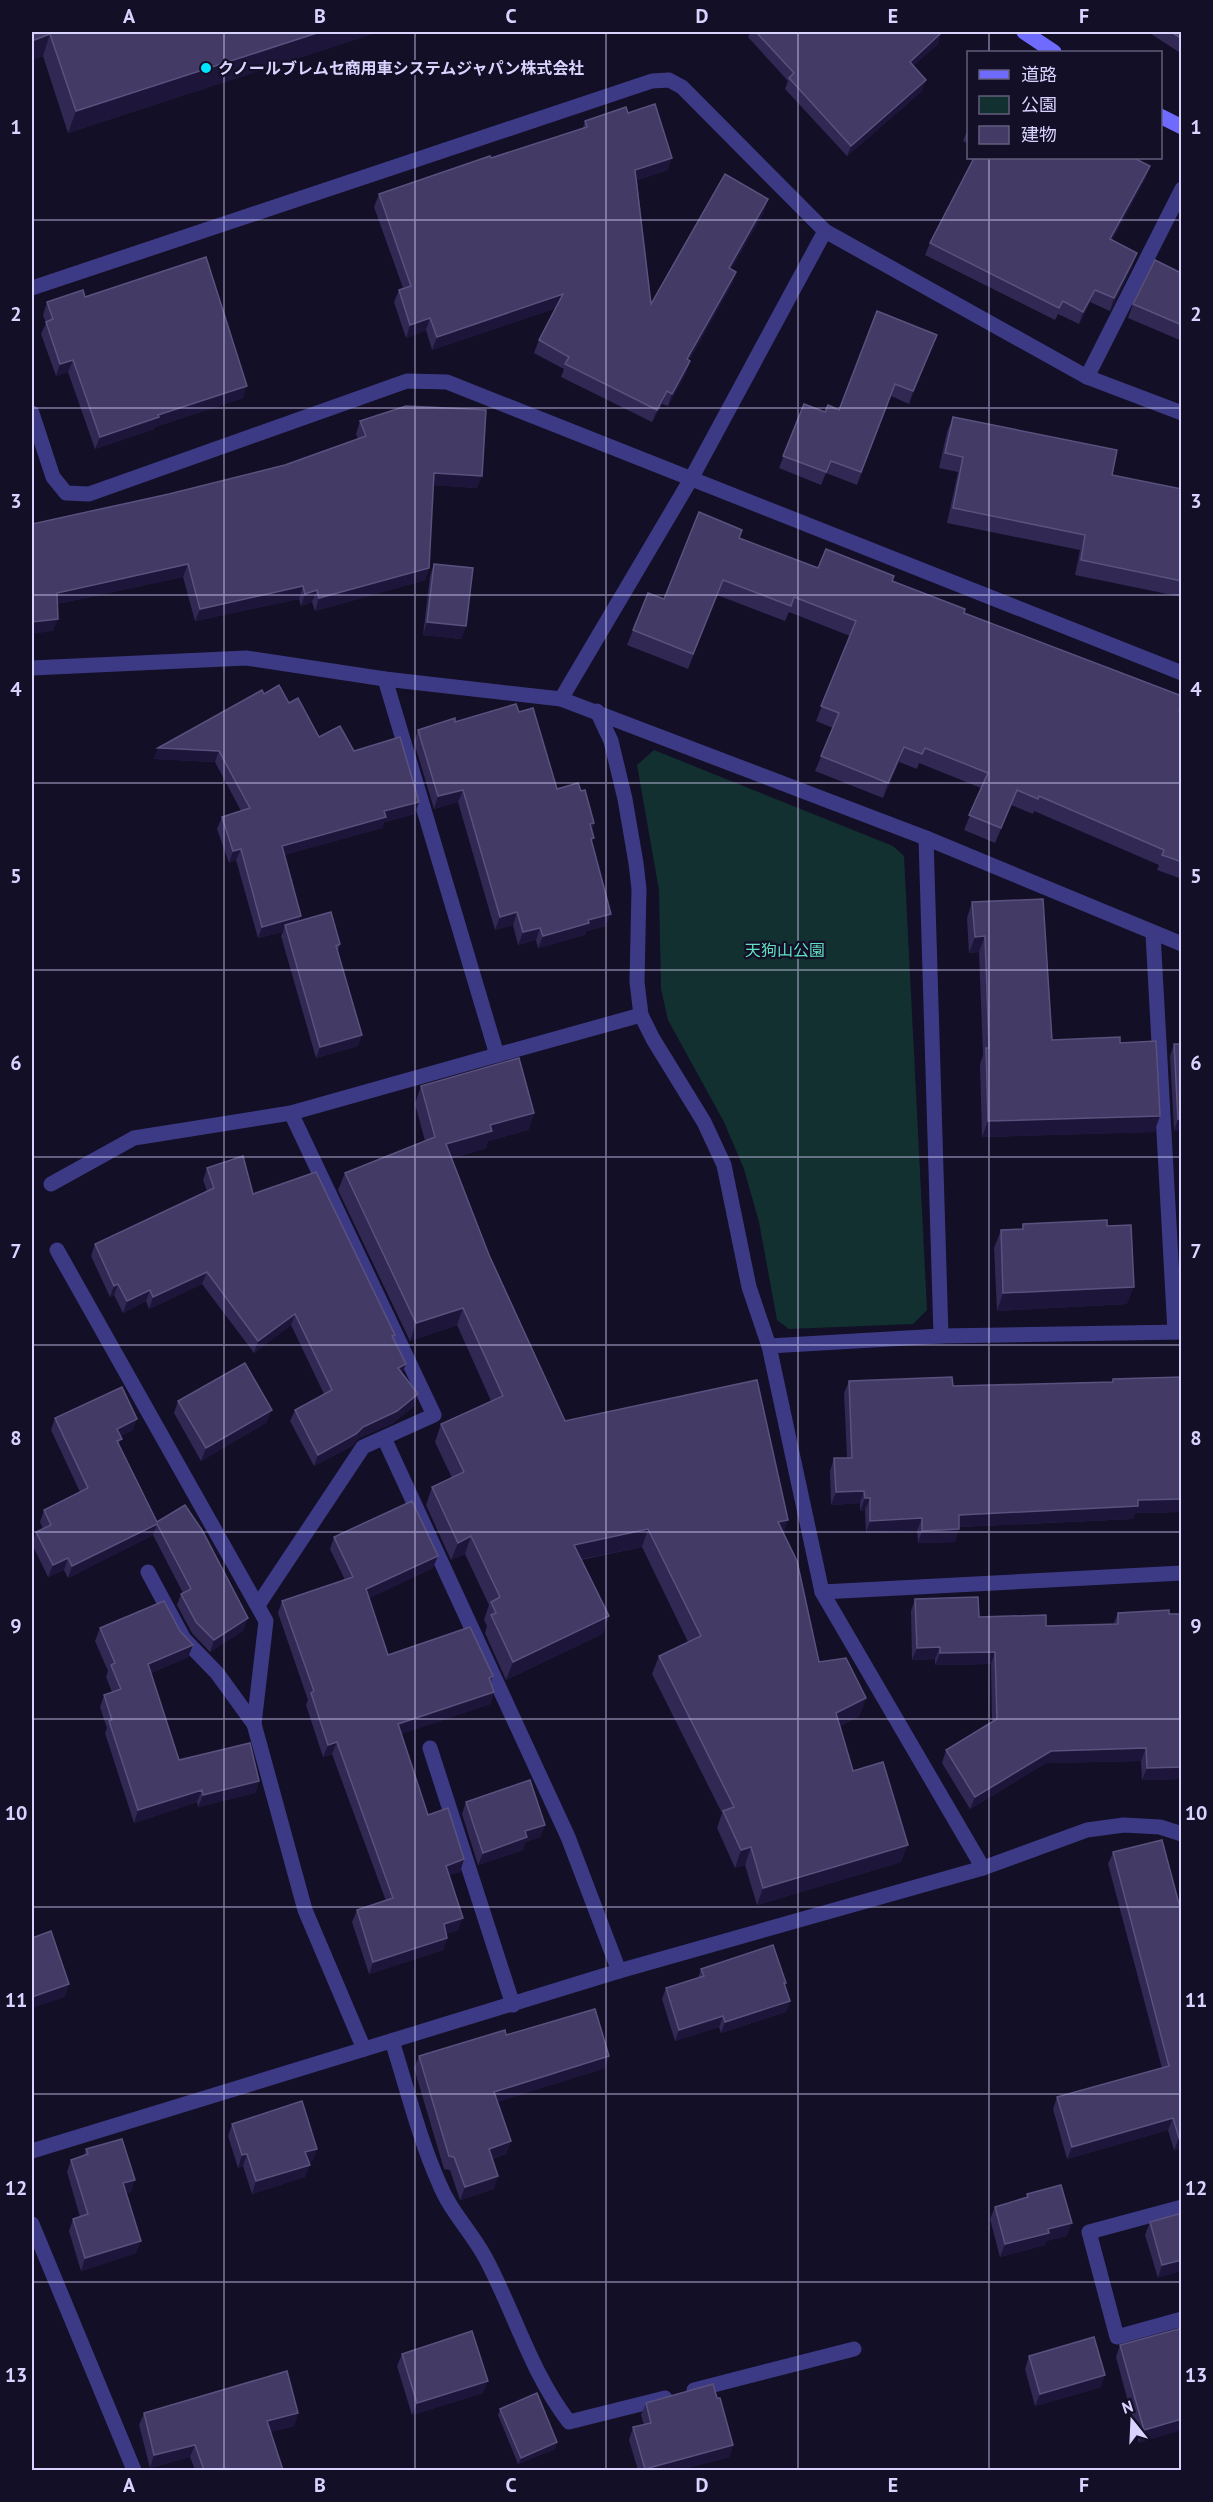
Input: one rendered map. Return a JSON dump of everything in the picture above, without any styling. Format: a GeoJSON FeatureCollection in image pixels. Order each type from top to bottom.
{"type":"FeatureCollection","features":[{"type":"Feature","properties":{"kind":"street"},"geometry":{"type":"LineString","coordinates":[[1024,32],[1052,51]]}},
{"type":"Feature","properties":{"kind":"street"},"geometry":{"type":"LineString","coordinates":[[32,288],[652,81],[669,80],[682,87],[825,231],[1087,377],[1182,414]]}},
{"type":"Feature","properties":{"kind":"street"},"geometry":{"type":"LineString","coordinates":[[1162,117],[1182,127]]}},
{"type":"Feature","properties":{"kind":"street"},"geometry":{"type":"LineString","coordinates":[[1087,377],[1182,189]]}},
{"type":"Feature","properties":{"kind":"street"},"geometry":{"type":"LineString","coordinates":[[561,699],[691,479],[825,231]]}},
{"type":"Feature","properties":{"kind":"street"},"geometry":{"type":"LineString","coordinates":[[32,413],[52,477],[66,493],[89,494],[407,381],[447,382],[1182,673]]}},
{"type":"Feature","properties":{"kind":"street"},"geometry":{"type":"LineString","coordinates":[[32,668],[246,658],[385,679],[561,699],[926,838],[1182,944]]}},
{"type":"Feature","properties":{"kind":"street"},"geometry":{"type":"LineString","coordinates":[[385,679],[497,1054]]}},
{"type":"Feature","properties":{"kind":"street"},"geometry":{"type":"LineString","coordinates":[[597,711],[611,741],[626,799],[636,863],[639,889],[637,982],[641,1015],[653,1040],[704,1122],[724,1165],[749,1287],[769,1346],[822,1592],[983,1868]]}},
{"type":"Feature","properties":{"kind":"street"},"geometry":{"type":"LineString","coordinates":[[926,838],[941,1336]]}},
{"type":"Feature","properties":{"kind":"street"},"geometry":{"type":"LineString","coordinates":[[769,1346],[941,1336],[1178,1332],[1154,934]]}},
{"type":"Feature","properties":{"kind":"street"},"geometry":{"type":"LineString","coordinates":[[51,1184],[134,1138],[291,1113],[641,1015]]}},
{"type":"Feature","properties":{"kind":"street"},"geometry":{"type":"LineString","coordinates":[[258,1605],[363,1448],[434,1415],[291,1113]]}},
{"type":"Feature","properties":{"kind":"street"},"geometry":{"type":"LineString","coordinates":[[57,1250],[266,1621],[254,1724]]}},
{"type":"Feature","properties":{"kind":"street"},"geometry":{"type":"LineString","coordinates":[[384,1438],[568,1837],[619,1971]]}},
{"type":"Feature","properties":{"kind":"street"},"geometry":{"type":"LineString","coordinates":[[148,1572],[184,1639],[217,1673],[254,1724],[305,1910],[364,2049]]}},
{"type":"Feature","properties":{"kind":"street"},"geometry":{"type":"LineString","coordinates":[[822,1592],[1182,1573]]}},
{"type":"Feature","properties":{"kind":"street"},"geometry":{"type":"LineString","coordinates":[[430,1748],[513,2005]]}},
{"type":"Feature","properties":{"kind":"street"},"geometry":{"type":"LineString","coordinates":[[32,2151],[619,1971],[983,1868],[1087,1830],[1124,1826],[1160,1827],[1182,1833]]}},
{"type":"Feature","properties":{"kind":"street"},"geometry":{"type":"LineString","coordinates":[[392,2041],[439,2184],[459,2220],[484,2255],[534,2369],[570,2422],[854,2349]]}},
{"type":"Feature","properties":{"kind":"street"},"geometry":{"type":"LineString","coordinates":[[1182,2207],[1089,2232],[1117,2337],[1182,2319]]}},
{"type":"Feature","properties":{"kind":"street"},"geometry":{"type":"LineString","coordinates":[[32,2224],[134,2470]]}},
{"type":"Feature","properties":{"kind":"green space","name":"天狗山公園"},"geometry":{"type":"Polygon","coordinates":[[[654,750],[893,846],[904,856],[927,1310],[913,1324],[789,1329],[777,1320],[759,1222],[744,1169],[724,1122],[668,1020],[661,989],[659,890],[637,765],[654,750]]]}},
{"type":"Feature","properties":{"kind":"building"},"geometry":{"type":"Polygon","coordinates":[[[32,32],[320,32],[76,111],[50,34],[32,41],[32,32]]]}},
{"type":"Feature","properties":{"kind":"building"},"geometry":{"type":"Polygon","coordinates":[[[756,32],[941,33],[910,62],[926,80],[851,146],[789,78],[794,73],[756,32]]]}},
{"type":"Feature","properties":{"kind":"building"},"geometry":{"type":"Polygon","coordinates":[[[1171,32],[1182,32],[1182,39],[1171,32]]]}},
{"type":"Feature","properties":{"kind":"building"},"geometry":{"type":"Polygon","coordinates":[[[655,104],[672,158],[635,170],[651,304],[725,174],[768,199],[729,268],[736,272],[687,359],[690,361],[672,394],[667,391],[657,410],[565,364],[569,357],[539,340],[563,294],[437,337],[430,318],[410,325],[399,290],[411,286],[379,194],[490,156],[491,158],[587,127],[585,121],[626,107],[628,113],[655,104]]]}},
{"type":"Feature","properties":{"kind":"building"},"geometry":{"type":"Polygon","coordinates":[[[973,159],[1136,159],[1150,166],[1110,239],[1137,253],[1114,298],[1095,290],[1083,312],[1063,301],[1059,308],[930,243],[973,159]]]}},
{"type":"Feature","properties":{"kind":"building"},"geometry":{"type":"Polygon","coordinates":[[[206,257],[247,386],[100,437],[73,360],[60,364],[46,322],[53,319],[47,302],[83,290],[85,297],[206,257]]]}},
{"type":"Feature","properties":{"kind":"building"},"geometry":{"type":"Polygon","coordinates":[[[1155,260],[1179,272],[1182,267],[1182,325],[1133,304],[1155,260]]]}},
{"type":"Feature","properties":{"kind":"building"},"geometry":{"type":"Polygon","coordinates":[[[877,311],[937,335],[913,391],[895,384],[861,472],[831,461],[826,472],[783,456],[804,404],[825,412],[828,405],[839,410],[877,311]]]}},
{"type":"Feature","properties":{"kind":"building"},"geometry":{"type":"Polygon","coordinates":[[[406,406],[486,410],[482,476],[434,473],[429,568],[319,598],[317,590],[305,594],[303,586],[200,609],[188,564],[57,593],[58,619],[32,622],[32,524],[169,494],[285,465],[366,436],[360,421],[406,406]]]}},
{"type":"Feature","properties":{"kind":"building"},"geometry":{"type":"Polygon","coordinates":[[[953,417],[1117,450],[1112,475],[1182,489],[1182,581],[1081,560],[1085,535],[953,508],[963,457],[945,453],[953,417]]]}},
{"type":"Feature","properties":{"kind":"building"},"geometry":{"type":"Polygon","coordinates":[[[699,512],[742,530],[739,538],[818,568],[826,549],[894,576],[892,581],[965,609],[964,613],[1182,696],[1179,711],[1182,712],[1182,862],[1162,855],[1164,850],[1039,796],[1038,799],[1017,790],[1001,828],[969,815],[988,773],[925,748],[922,754],[904,747],[888,783],[821,756],[839,713],[821,706],[856,621],[794,597],[791,606],[723,580],[693,654],[633,630],[648,593],[664,599],[699,512]]]}},
{"type":"Feature","properties":{"kind":"building"},"geometry":{"type":"Polygon","coordinates":[[[434,564],[473,568],[466,626],[427,622],[434,564]]]}},
{"type":"Feature","properties":{"kind":"building"},"geometry":{"type":"Polygon","coordinates":[[[279,685],[289,703],[298,698],[319,737],[340,726],[354,751],[400,737],[419,802],[384,811],[386,817],[282,846],[301,916],[262,927],[241,849],[233,851],[222,817],[250,808],[219,751],[158,748],[262,690],[264,694],[279,685]]]}},
{"type":"Feature","properties":{"kind":"building"},"geometry":{"type":"Polygon","coordinates":[[[516,704],[519,712],[533,708],[557,789],[578,783],[581,791],[585,790],[594,823],[590,824],[594,838],[591,839],[611,914],[543,936],[540,928],[523,932],[517,912],[500,917],[463,790],[438,796],[418,730],[455,718],[455,722],[516,704]]]}},
{"type":"Feature","properties":{"kind":"building"},"geometry":{"type":"Polygon","coordinates":[[[1043,899],[1052,1040],[1120,1037],[1120,1043],[1156,1041],[1160,1116],[988,1121],[986,1048],[989,1048],[985,936],[975,937],[972,902],[1043,899]]]}},
{"type":"Feature","properties":{"kind":"building"},"geometry":{"type":"Polygon","coordinates":[[[331,912],[340,944],[336,946],[362,1035],[320,1047],[285,925],[331,912]]]}},
{"type":"Feature","properties":{"kind":"building"},"geometry":{"type":"Polygon","coordinates":[[[1174,1044],[1182,1044],[1182,1118],[1178,1119],[1174,1044]]]}},
{"type":"Feature","properties":{"kind":"building"},"geometry":{"type":"Polygon","coordinates":[[[519,1058],[534,1113],[490,1125],[492,1131],[446,1144],[489,1255],[565,1421],[757,1380],[788,1520],[778,1522],[797,1561],[819,1662],[846,1658],[866,1698],[836,1713],[853,1771],[883,1762],[908,1845],[763,1888],[751,1847],[741,1850],[723,1811],[734,1807],[659,1656],[701,1636],[648,1529],[574,1545],[609,1616],[513,1662],[491,1615],[496,1613],[491,1602],[500,1597],[471,1536],[458,1543],[432,1487],[464,1472],[441,1424],[503,1396],[463,1308],[416,1323],[345,1173],[435,1137],[421,1086],[519,1058]]]}},
{"type":"Feature","properties":{"kind":"building"},"geometry":{"type":"Polygon","coordinates":[[[243,1156],[253,1194],[316,1172],[395,1335],[392,1336],[406,1364],[398,1368],[418,1394],[397,1411],[363,1427],[356,1434],[318,1455],[295,1410],[332,1390],[295,1314],[258,1341],[207,1272],[153,1297],[150,1290],[127,1301],[118,1284],[114,1286],[95,1244],[214,1188],[207,1168],[243,1156]]]}},
{"type":"Feature","properties":{"kind":"building"},"geometry":{"type":"Polygon","coordinates":[[[1107,1220],[1107,1226],[1131,1225],[1134,1287],[1003,1293],[1001,1230],[1023,1229],[1023,1224],[1107,1220]]]}},
{"type":"Feature","properties":{"kind":"building"},"geometry":{"type":"Polygon","coordinates":[[[245,1363],[272,1410],[206,1448],[178,1401],[245,1363]]]}},
{"type":"Feature","properties":{"kind":"building"},"geometry":{"type":"Polygon","coordinates":[[[952,1377],[953,1386],[1113,1382],[1113,1379],[1182,1377],[1182,1499],[1138,1500],[1138,1506],[959,1515],[959,1529],[922,1531],[922,1518],[870,1521],[870,1498],[865,1498],[864,1491],[836,1492],[834,1458],[852,1458],[849,1381],[952,1377]]]}},
{"type":"Feature","properties":{"kind":"building"},"geometry":{"type":"Polygon","coordinates":[[[122,1387],[137,1419],[117,1429],[122,1439],[117,1441],[157,1522],[185,1505],[202,1530],[248,1618],[214,1640],[196,1622],[181,1594],[191,1589],[157,1524],[72,1566],[68,1558],[53,1565],[36,1532],[51,1525],[44,1510],[88,1488],[55,1418],[122,1387]]]}},
{"type":"Feature","properties":{"kind":"building"},"geometry":{"type":"Polygon","coordinates":[[[412,1501],[438,1556],[366,1589],[388,1655],[470,1627],[493,1676],[489,1678],[494,1692],[398,1724],[428,1815],[448,1808],[464,1859],[446,1866],[463,1918],[444,1924],[447,1938],[373,1962],[357,1910],[393,1898],[337,1742],[328,1745],[311,1693],[314,1691],[282,1601],[353,1577],[334,1537],[412,1501]]]}},
{"type":"Feature","properties":{"kind":"building"},"geometry":{"type":"Polygon","coordinates":[[[978,1597],[979,1617],[1046,1615],[1046,1626],[1118,1624],[1118,1613],[1169,1610],[1169,1614],[1182,1614],[1182,1767],[1147,1768],[1146,1748],[1051,1751],[975,1797],[946,1750],[997,1719],[995,1652],[940,1653],[940,1647],[917,1648],[915,1599],[978,1597]]]}},
{"type":"Feature","properties":{"kind":"building"},"geometry":{"type":"Polygon","coordinates":[[[164,1601],[180,1631],[193,1645],[148,1664],[179,1760],[250,1743],[259,1781],[203,1795],[202,1790],[138,1810],[109,1721],[112,1720],[104,1695],[121,1689],[111,1665],[115,1663],[100,1628],[164,1601]]]}},
{"type":"Feature","properties":{"kind":"building"},"geometry":{"type":"Polygon","coordinates":[[[530,1780],[545,1825],[525,1831],[527,1837],[483,1853],[466,1802],[530,1780]]]}},
{"type":"Feature","properties":{"kind":"building"},"geometry":{"type":"Polygon","coordinates":[[[1162,1840],[1182,1915],[1182,2137],[1179,2138],[1173,2118],[1072,2147],[1057,2097],[1169,2066],[1113,1852],[1162,1840]]]}},
{"type":"Feature","properties":{"kind":"building"},"geometry":{"type":"Polygon","coordinates":[[[51,1931],[69,1984],[32,1997],[32,1938],[51,1931]]]}},
{"type":"Feature","properties":{"kind":"building"},"geometry":{"type":"Polygon","coordinates":[[[773,1945],[790,2001],[725,2022],[723,2016],[679,2030],[666,1988],[704,1976],[701,1969],[773,1945]]]}},
{"type":"Feature","properties":{"kind":"building"},"geometry":{"type":"Polygon","coordinates":[[[595,2009],[609,2056],[494,2092],[511,2141],[489,2149],[498,2176],[465,2187],[454,2157],[449,2156],[419,2056],[505,2030],[506,2035],[595,2009]]]}},
{"type":"Feature","properties":{"kind":"building"},"geometry":{"type":"Polygon","coordinates":[[[302,2101],[317,2149],[305,2152],[310,2165],[256,2181],[247,2154],[242,2155],[232,2124],[302,2101]]]}},
{"type":"Feature","properties":{"kind":"building"},"geometry":{"type":"Polygon","coordinates":[[[122,2139],[135,2180],[123,2183],[141,2241],[85,2258],[73,2219],[88,2214],[71,2160],[88,2154],[86,2149],[122,2139]]]}},
{"type":"Feature","properties":{"kind":"building"},"geometry":{"type":"Polygon","coordinates":[[[1061,2185],[1072,2223],[1048,2229],[1049,2233],[1005,2244],[995,2207],[1028,2197],[1027,2194],[1061,2185]]]}},
{"type":"Feature","properties":{"kind":"building"},"geometry":{"type":"Polygon","coordinates":[[[1182,2213],[1182,2260],[1162,2265],[1150,2222],[1182,2213]]]}},
{"type":"Feature","properties":{"kind":"building"},"geometry":{"type":"Polygon","coordinates":[[[1182,2328],[1182,2419],[1144,2430],[1120,2345],[1182,2328]]]}},
{"type":"Feature","properties":{"kind":"building"},"geometry":{"type":"Polygon","coordinates":[[[472,2331],[488,2381],[417,2403],[402,2354],[472,2331]]]}},
{"type":"Feature","properties":{"kind":"building"},"geometry":{"type":"Polygon","coordinates":[[[1094,2337],[1105,2375],[1040,2394],[1029,2356],[1094,2337]]]}},
{"type":"Feature","properties":{"kind":"building"},"geometry":{"type":"Polygon","coordinates":[[[287,2371],[298,2413],[267,2421],[283,2470],[204,2470],[195,2445],[154,2455],[144,2413],[287,2371]]]}},
{"type":"Feature","properties":{"kind":"building"},"geometry":{"type":"Polygon","coordinates":[[[713,2384],[717,2398],[720,2398],[733,2445],[645,2469],[633,2427],[651,2423],[646,2403],[713,2384]]]}},
{"type":"Feature","properties":{"kind":"building"},"geometry":{"type":"Polygon","coordinates":[[[537,2393],[557,2442],[521,2458],[500,2409],[537,2393]]]}},
{"type":"Feature","properties":{"kind":"place","name":"クノールブレムセ商用車システムジャパン株式会社"},"geometry":{"type":"Point","coordinates":[206,68]}}]}
